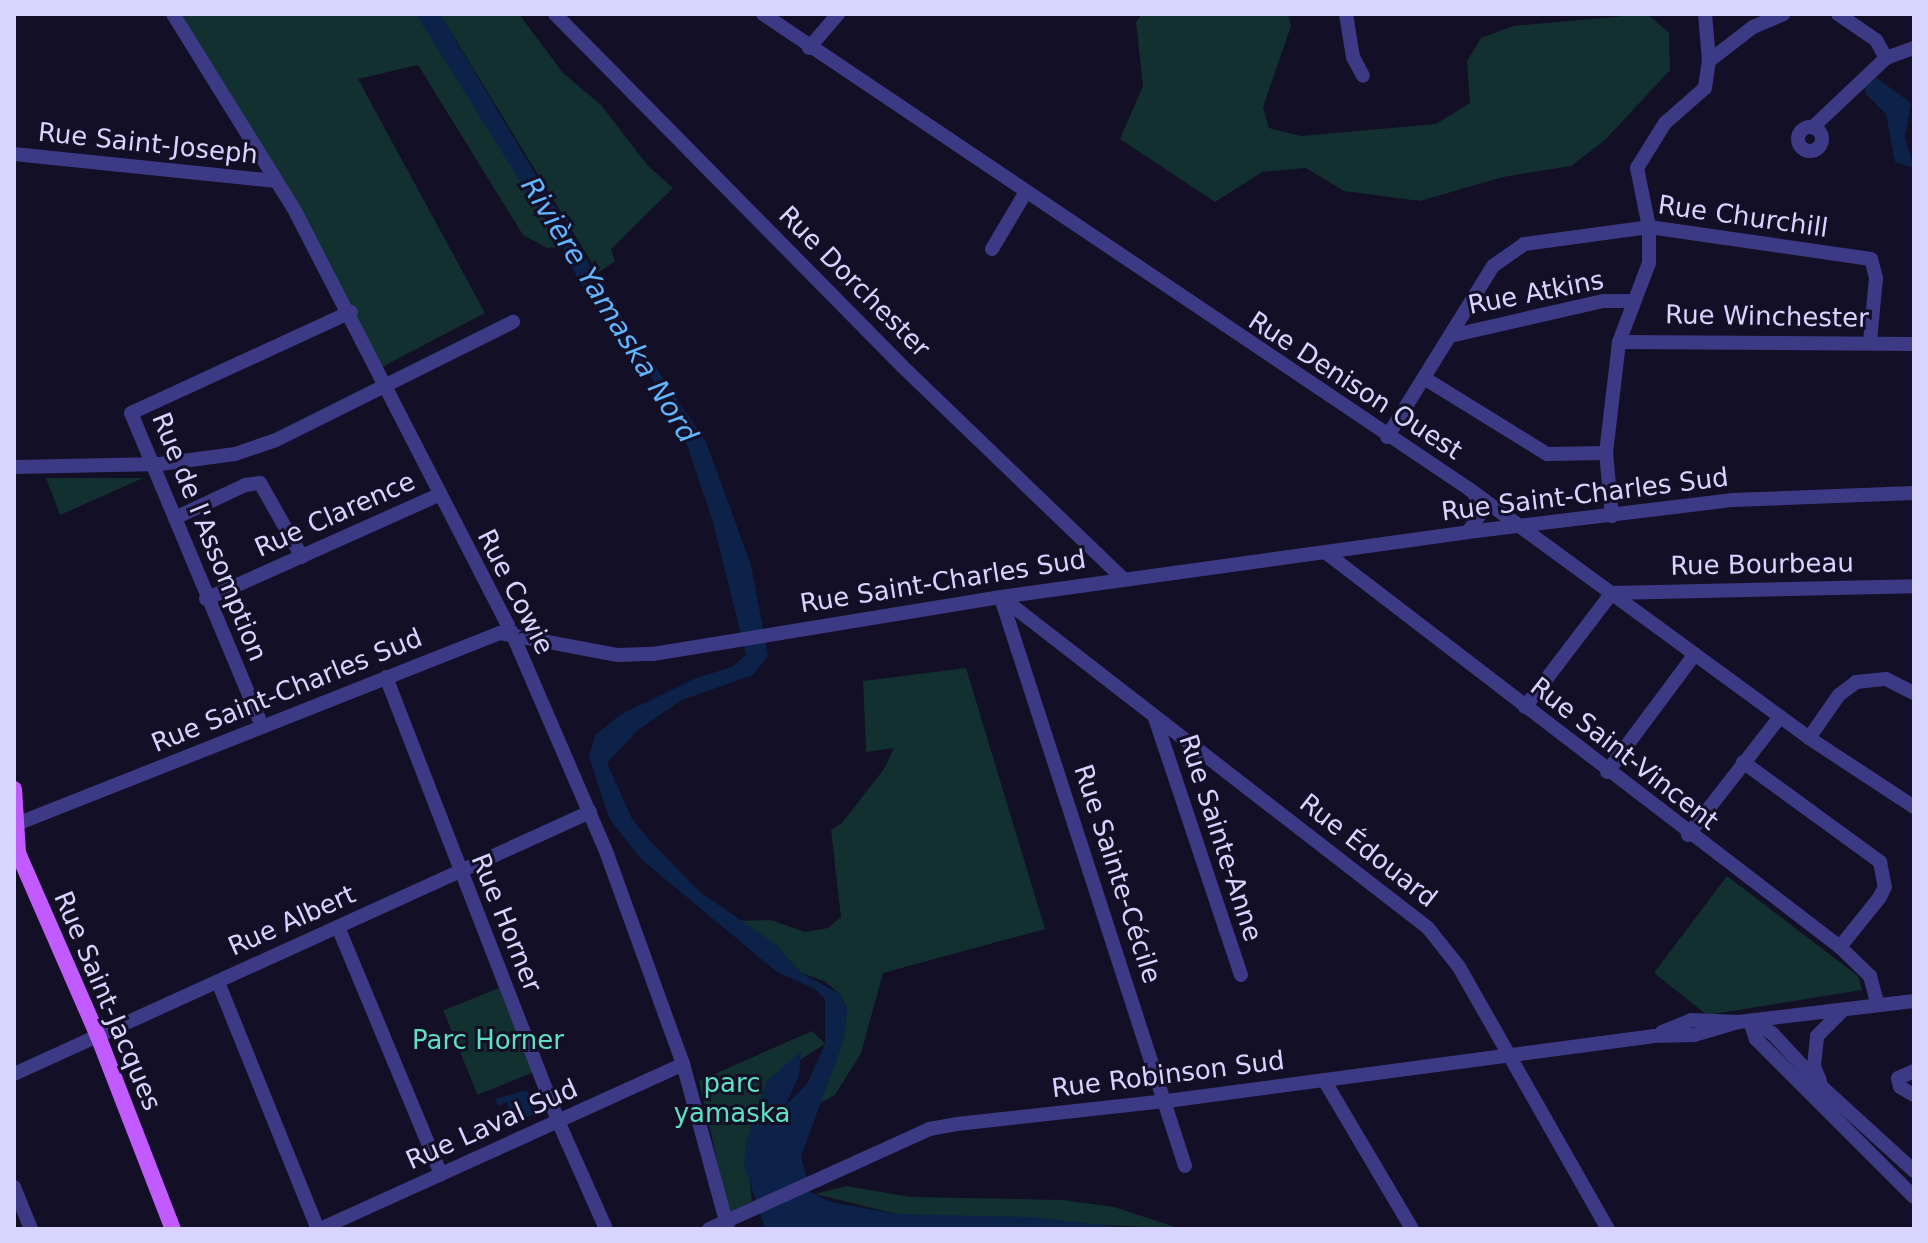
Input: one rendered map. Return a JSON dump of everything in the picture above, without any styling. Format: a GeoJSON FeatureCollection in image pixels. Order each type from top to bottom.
{"type":"FeatureCollection","features":[{"type":"Feature","properties":{"kind":"main road","name":"Rue Saint-Jacques"},"geometry":{"type":"LineString","coordinates":[[14,789],[18,853],[98,1036],[173,1229]]}},
{"type":"Feature","properties":{"kind":"street","name":"Rue Cowie"},"geometry":{"type":"LineString","coordinates":[[173,14],[277,181],[351,312],[439,495],[512,633],[590,812],[683,1064],[729,1223]]}},
{"type":"Feature","properties":{"kind":"street","name":"Rue Dorchester"},"geometry":{"type":"LineString","coordinates":[[555,14],[902,366],[1124,580]]}},
{"type":"Feature","properties":{"kind":"street","name":"Rue Denison Ouest"},"geometry":{"type":"LineString","coordinates":[[763,14],[1024,195],[1469,489],[1809,738],[1914,807]]}},
{"type":"Feature","properties":{"kind":"street"},"geometry":{"type":"LineString","coordinates":[[809,48],[838,14]]}},
{"type":"Feature","properties":{"kind":"street"},"geometry":{"type":"LineString","coordinates":[[1346,14],[1353,57],[1363,76]]}},
{"type":"Feature","properties":{"kind":"street"},"geometry":{"type":"LineString","coordinates":[[1612,516],[1606,453],[1619,342],[1632,301],[1649,263],[1649,227],[1637,168],[1665,123],[1705,88],[1709,61],[1705,14]]}},
{"type":"Feature","properties":{"kind":"street"},"geometry":{"type":"LineString","coordinates":[[1709,61],[1753,27],[1783,14]]}},
{"type":"Feature","properties":{"kind":"street"},"geometry":{"type":"LineString","coordinates":[[1838,14],[1876,40],[1886,58]]}},
{"type":"Feature","properties":{"kind":"street"},"geometry":{"type":"LineString","coordinates":[[1813,127],[1886,58],[1914,48]]}},
{"type":"Feature","properties":{"kind":"street","name":"Rue Saint-Joseph"},"geometry":{"type":"LineString","coordinates":[[14,154],[277,181]]}},
{"type":"Feature","properties":{"kind":"street"},"geometry":{"type":"LineString","coordinates":[[992,249],[1024,195]]}},
{"type":"Feature","properties":{"kind":"street","name":"Rue Churchill"},"geometry":{"type":"LineString","coordinates":[[1387,437],[1493,266],[1510,250],[1649,227],[1871,259],[1876,278],[1870,342]]}},
{"type":"Feature","properties":{"kind":"street","name":"Rue Atkins"},"geometry":{"type":"LineString","coordinates":[[1450,336],[1603,301],[1632,301]]}},
{"type":"Feature","properties":{"kind":"street","name":"Rue de l'Assomption"},"geometry":{"type":"LineString","coordinates":[[262,726],[149,463],[132,410],[351,312]]}},
{"type":"Feature","properties":{"kind":"street"},"geometry":{"type":"LineString","coordinates":[[14,467],[149,463],[235,454],[276,440],[513,322]]}},
{"type":"Feature","properties":{"kind":"street","name":"Rue Winchester"},"geometry":{"type":"LineString","coordinates":[[1619,342],[1914,344]]}},
{"type":"Feature","properties":{"kind":"street"},"geometry":{"type":"LineString","coordinates":[[1424,378],[1547,454],[1606,453]]}},
{"type":"Feature","properties":{"kind":"street"},"geometry":{"type":"LineString","coordinates":[[175,518],[245,485],[260,483],[302,557]]}},
{"type":"Feature","properties":{"kind":"street"},"geometry":{"type":"LineString","coordinates":[[1468,532],[1482,511],[1469,489]]}},
{"type":"Feature","properties":{"kind":"street","name":"Rue Saint-Charles Sud"},"geometry":{"type":"LineString","coordinates":[[14,825],[500,633],[618,655],[653,654],[729,639],[1001,597],[1468,532],[1733,500],[1914,493]]}},
{"type":"Feature","properties":{"kind":"street","name":"Rue Clarence"},"geometry":{"type":"LineString","coordinates":[[206,599],[439,495]]}},
{"type":"Feature","properties":{"kind":"street","name":"Rue Saint-Vincent"},"geometry":{"type":"LineString","coordinates":[[1325,552],[1688,835],[1840,947],[1870,976],[1878,1005]]}},
{"type":"Feature","properties":{"kind":"street","name":"Rue Bourbeau"},"geometry":{"type":"LineString","coordinates":[[1612,593],[1914,586]]}},
{"type":"Feature","properties":{"kind":"street"},"geometry":{"type":"LineString","coordinates":[[1525,707],[1612,593]]}},
{"type":"Feature","properties":{"kind":"street","name":"Rue Édouard"},"geometry":{"type":"LineString","coordinates":[[1001,597],[1428,928],[1459,967],[1608,1229]]}},
{"type":"Feature","properties":{"kind":"street","name":"Rue Sainte-Cécile"},"geometry":{"type":"LineString","coordinates":[[1001,597],[1167,1101],[1185,1166]]}},
{"type":"Feature","properties":{"kind":"street"},"geometry":{"type":"LineString","coordinates":[[1607,772],[1695,654]]}},
{"type":"Feature","properties":{"kind":"street","name":"Rue Horner"},"geometry":{"type":"LineString","coordinates":[[386,677],[558,1121],[606,1229]]}},
{"type":"Feature","properties":{"kind":"street"},"geometry":{"type":"LineString","coordinates":[[1809,738],[1839,695],[1856,682],[1886,679],[1914,693]]}},
{"type":"Feature","properties":{"kind":"street","name":"Rue Sainte-Anne"},"geometry":{"type":"LineString","coordinates":[[1154,716],[1241,975]]}},
{"type":"Feature","properties":{"kind":"street"},"geometry":{"type":"LineString","coordinates":[[1688,835],[1780,717]]}},
{"type":"Feature","properties":{"kind":"street"},"geometry":{"type":"LineString","coordinates":[[1743,762],[1880,862],[1885,887],[1840,947]]}},
{"type":"Feature","properties":{"kind":"street","name":"Rue Albert"},"geometry":{"type":"LineString","coordinates":[[14,1074],[590,812]]}},
{"type":"Feature","properties":{"kind":"street"},"geometry":{"type":"LineString","coordinates":[[338,927],[441,1174]]}},
{"type":"Feature","properties":{"kind":"street"},"geometry":{"type":"LineString","coordinates":[[218,982],[319,1229]]}},
{"type":"Feature","properties":{"kind":"street","name":"Rue Robinson Sud"},"geometry":{"type":"LineString","coordinates":[[709,1229],[729,1223],[929,1129],[1167,1101],[1653,1036],[1694,1035],[1744,1022],[1914,1001]]}},
{"type":"Feature","properties":{"kind":"street"},"geometry":{"type":"LineString","coordinates":[[1824,1089],[1814,1066],[1817,1036],[1845,1010]]}},
{"type":"Feature","properties":{"kind":"street"},"geometry":{"type":"LineString","coordinates":[[1744,1022],[1772,1033],[1824,1089],[1912,1163],[1896,1180]]}},
{"type":"Feature","properties":{"kind":"street"},"geometry":{"type":"LineString","coordinates":[[1744,1022],[1756,1039],[1914,1197]]}},
{"type":"Feature","properties":{"kind":"street","name":"Rue Laval Sud"},"geometry":{"type":"LineString","coordinates":[[319,1229],[683,1064]]}},
{"type":"Feature","properties":{"kind":"street"},"geometry":{"type":"LineString","coordinates":[[1914,1071],[1898,1078],[1900,1087],[1914,1095]]}},
{"type":"Feature","properties":{"kind":"street"},"geometry":{"type":"LineString","coordinates":[[1324,1080],[1412,1229]]}},
{"type":"Feature","properties":{"kind":"street"},"geometry":{"type":"LineString","coordinates":[[14,1187],[31,1229]]}},
{"type":"Feature","properties":{"kind":"green space"},"geometry":{"type":"Polygon","coordinates":[[[173,14],[416,14],[564,247],[547,248],[523,235],[418,65],[358,79],[485,313],[378,369],[351,312],[173,14]]]}},
{"type":"Feature","properties":{"kind":"green space"},"geometry":{"type":"Polygon","coordinates":[[[440,14],[519,14],[563,73],[601,105],[648,166],[673,188],[611,249],[615,261],[598,273],[440,14]]]}},
{"type":"Feature","properties":{"kind":"green space"},"geometry":{"type":"Polygon","coordinates":[[[1142,14],[1288,14],[1291,26],[1263,107],[1269,128],[1301,136],[1436,124],[1470,103],[1467,61],[1481,38],[1513,26],[1647,14],[1669,33],[1670,70],[1605,140],[1571,166],[1503,177],[1420,201],[1344,191],[1306,168],[1262,172],[1215,202],[1120,139],[1143,86],[1136,22],[1142,14]]]}},
{"type":"Feature","properties":{"kind":"green space"},"geometry":{"type":"Polygon","coordinates":[[[46,478],[143,478],[60,515],[46,478]]]}},
{"type":"Feature","properties":{"kind":"green space"},"geometry":{"type":"Polygon","coordinates":[[[966,668],[1045,929],[883,973],[861,1053],[835,1095],[815,1106],[843,1040],[847,1009],[840,994],[824,981],[801,973],[775,944],[736,921],[771,920],[805,932],[828,928],[841,917],[831,830],[842,823],[884,769],[894,748],[866,752],[863,681],[966,668]]]}},
{"type":"Feature","properties":{"kind":"green space"},"geometry":{"type":"Polygon","coordinates":[[[1727,876],[1858,976],[1862,990],[1707,1015],[1654,973],[1727,876]]]}},
{"type":"Feature","properties":{"kind":"green space","name":"Parc Horner"},"geometry":{"type":"Polygon","coordinates":[[[499,988],[533,1072],[477,1095],[443,1010],[499,988]]]}},
{"type":"Feature","properties":{"kind":"green space","name":"parc yamaska"},"geometry":{"type":"Polygon","coordinates":[[[812,1031],[825,1044],[767,1081],[746,1144],[752,1201],[729,1213],[699,1081],[812,1031]]]}},
{"type":"Feature","properties":{"kind":"green space"},"geometry":{"type":"Polygon","coordinates":[[[846,1186],[911,1197],[1063,1200],[1114,1207],[1181,1229],[896,1214],[815,1194],[846,1186]]]}},
{"type":"Feature","properties":{"kind":"water","name":"Rivière Yamaska Nord"},"geometry":{"type":"Polygon","coordinates":[[[416,14],[440,14],[611,301],[706,442],[751,565],[768,656],[753,675],[682,700],[638,730],[607,763],[632,819],[700,892],[775,944],[801,973],[840,994],[847,1010],[844,1040],[801,1156],[810,1192],[831,1202],[896,1214],[1032,1217],[1138,1229],[765,1229],[744,1164],[746,1144],[767,1081],[801,1051],[799,1076],[785,1106],[807,1084],[825,1044],[825,999],[815,989],[777,972],[641,859],[609,818],[589,757],[595,735],[620,715],[696,678],[732,667],[746,655],[713,522],[681,427],[650,375],[579,281],[549,219],[526,191],[416,14]]]}},
{"type":"Feature","properties":{"kind":"water"},"geometry":{"type":"Polygon","coordinates":[[[1877,78],[1911,103],[1905,137],[1914,168],[1895,162],[1886,114],[1865,93],[1865,84],[1877,78]]]}},
{"type":"Feature","properties":{"kind":"water"},"geometry":{"type":"Polygon","coordinates":[[[527,1090],[537,1113],[514,1122],[507,1102],[498,1106],[495,1099],[527,1090]]]}}]}
